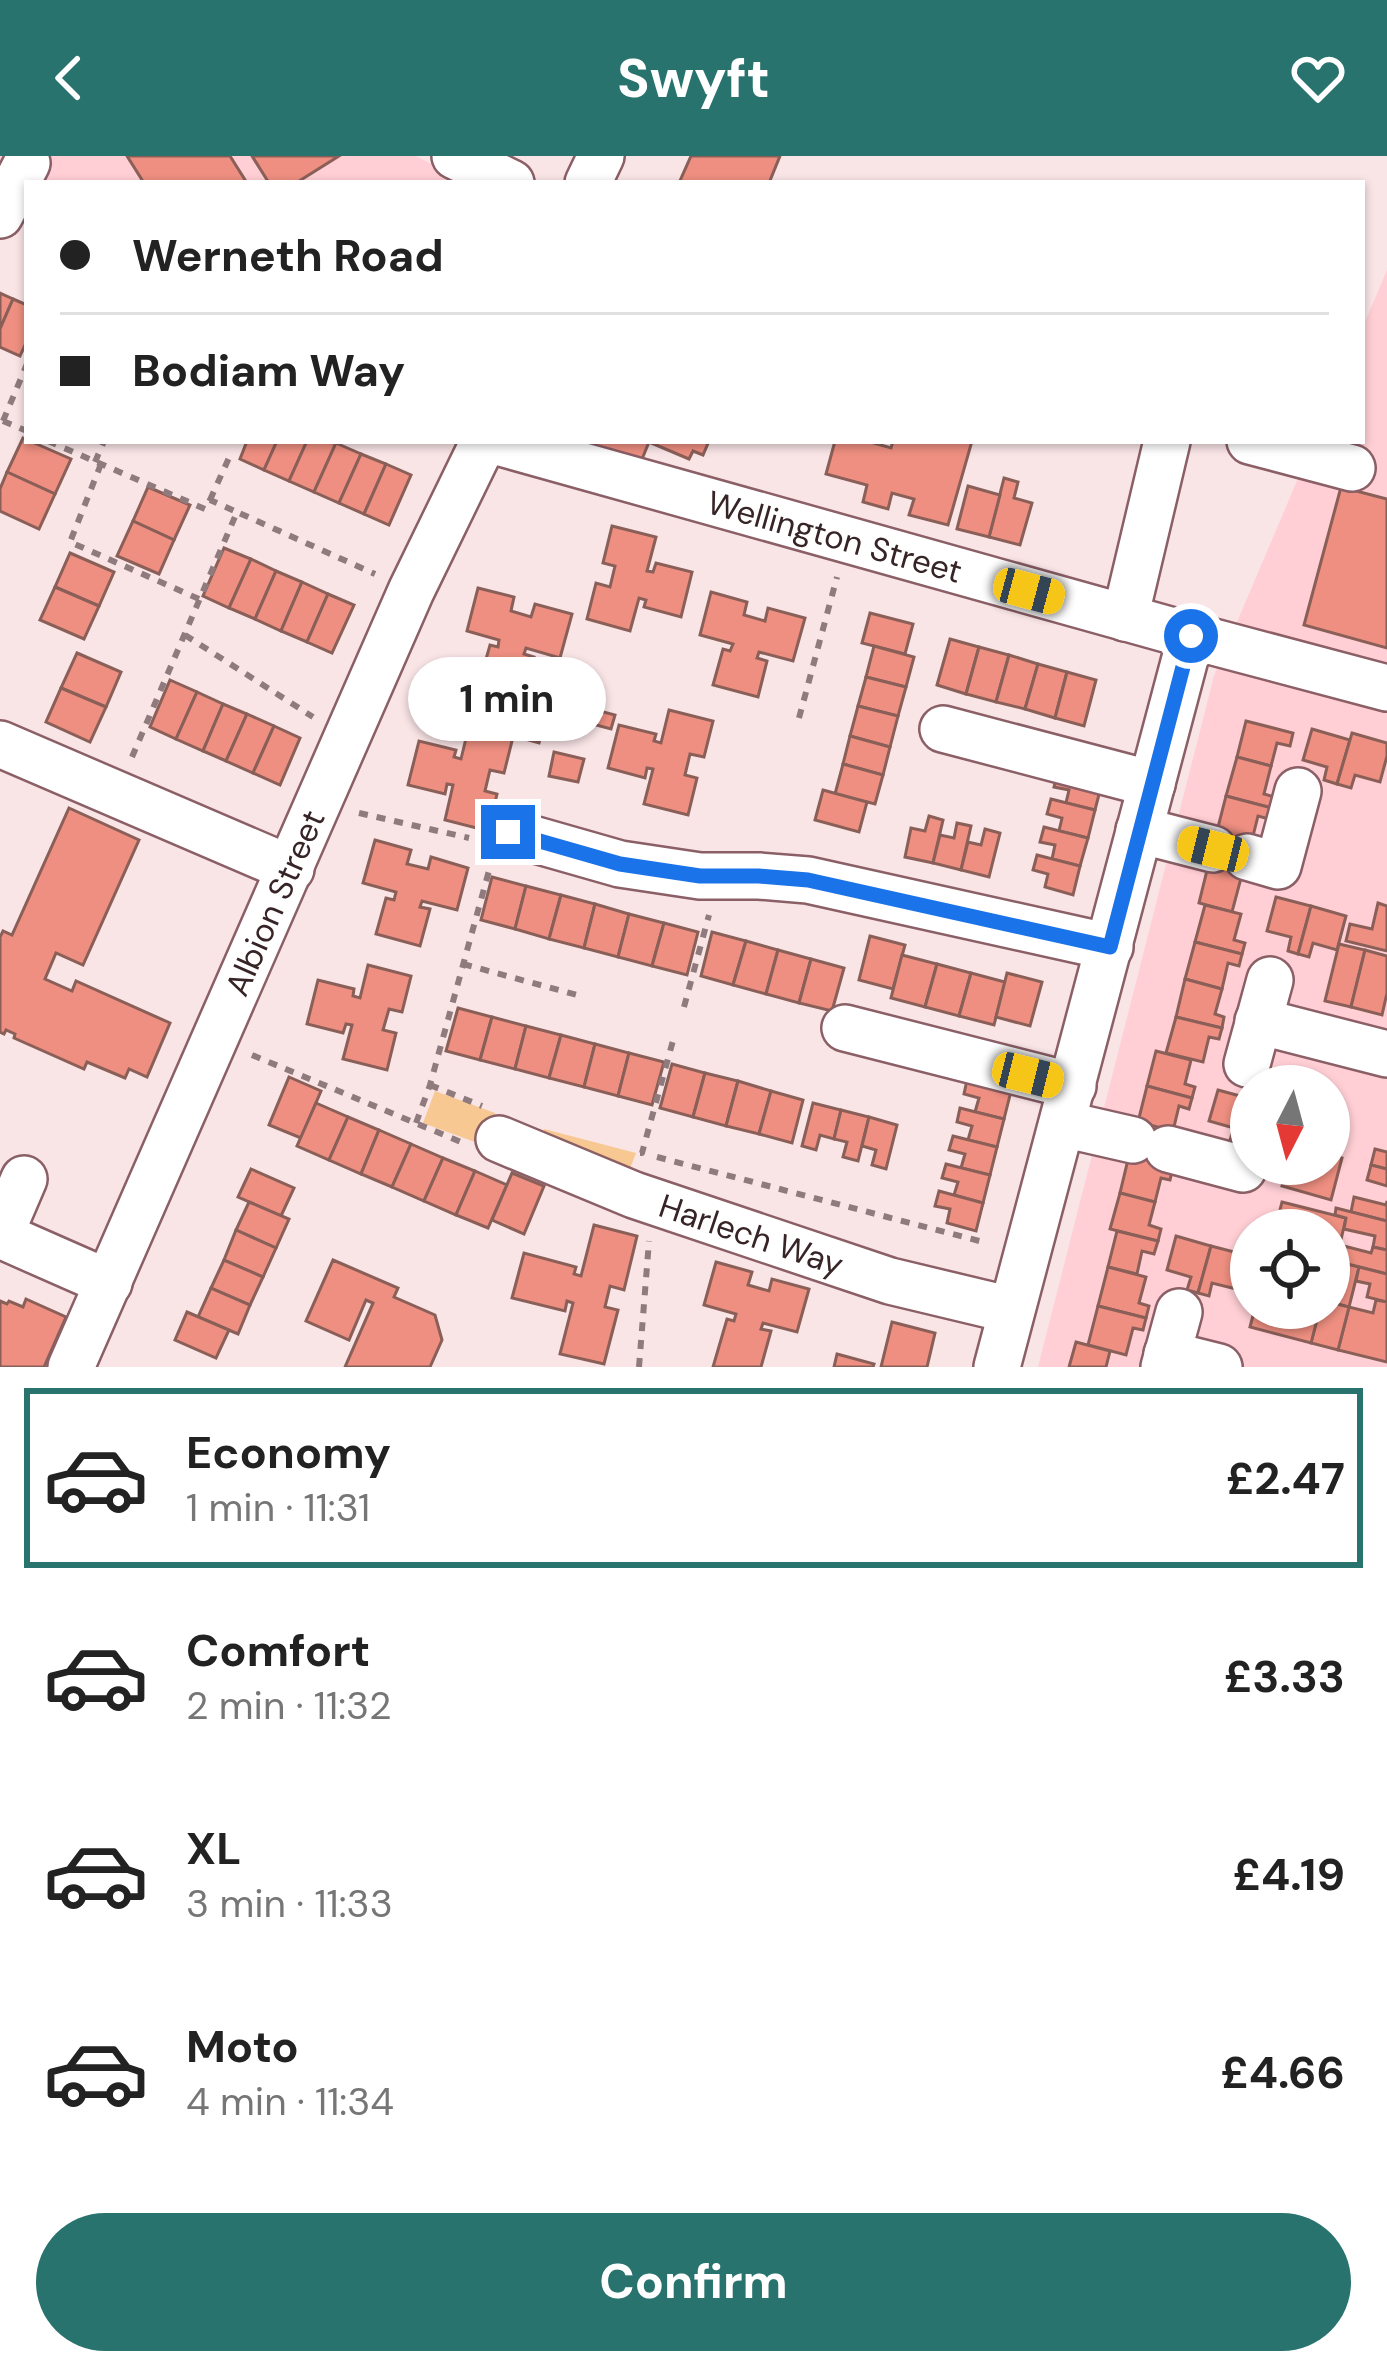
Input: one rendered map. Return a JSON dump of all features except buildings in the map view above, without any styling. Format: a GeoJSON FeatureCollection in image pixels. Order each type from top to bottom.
{"type":"FeatureCollection","features":[{"type":"Feature","properties":{"kind":"street"},"geometry":{"type":"LineString","coordinates":[[455,156],[505,180]]}},
{"type":"Feature","properties":{"kind":"street"},"geometry":{"type":"LineString","coordinates":[[0,215],[27,163]]}},
{"type":"Feature","properties":{"kind":"street","name":"Albion Street"},"geometry":{"type":"LineString","coordinates":[[71,1367],[411,591],[483,444]]}},
{"type":"Feature","properties":{"kind":"street","name":"Wellington Street"},"geometry":{"type":"LineString","coordinates":[[505,444],[1387,688]]}},
{"type":"Feature","properties":{"kind":"street"},"geometry":{"type":"LineString","coordinates":[[1125,618],[1167,444]]}},
{"type":"Feature","properties":{"kind":"street"},"geometry":{"type":"LineString","coordinates":[[1261,444],[1352,468]]}},
{"type":"Feature","properties":{"kind":"street"},"geometry":{"type":"LineString","coordinates":[[997,1367],[1191,636]]}},
{"type":"Feature","properties":{"kind":"street"},"geometry":{"type":"LineString","coordinates":[[943,729],[1152,784]]}},
{"type":"Feature","properties":{"kind":"street"},"geometry":{"type":"LineString","coordinates":[[0,744],[291,869]]}},
{"type":"Feature","properties":{"kind":"street"},"geometry":{"type":"LineString","coordinates":[[1139,830],[1253,863],[1298,790]]}},
{"type":"Feature","properties":{"kind":"street"},"geometry":{"type":"LineString","coordinates":[[502,838],[700,876],[808,880],[1110,947]]}},
{"type":"Feature","properties":{"kind":"street"},"geometry":{"type":"LineString","coordinates":[[1258,1022],[1387,1054]]}},
{"type":"Feature","properties":{"kind":"street"},"geometry":{"type":"LineString","coordinates":[[845,1028],[1068,1105],[1150,1145],[1230,1165]]}},
{"type":"Feature","properties":{"kind":"street","name":"Harlech Way"},"geometry":{"type":"LineString","coordinates":[[499,1139],[656,1202],[890,1281],[1011,1310]]}},
{"type":"Feature","properties":{"kind":"street"},"geometry":{"type":"LineString","coordinates":[[24,1180],[0,1235],[109,1283]]}},
{"type":"Feature","properties":{"kind":"street"},"geometry":{"type":"LineString","coordinates":[[1170,1344],[1220,1367]]}},
{"type":"Feature","properties":{"kind":"path"},"geometry":{"type":"LineString","coordinates":[[2,420],[24,371]]}},
{"type":"Feature","properties":{"kind":"path"},"geometry":{"type":"LineString","coordinates":[[55,444],[205,509],[232,451]]}},
{"type":"Feature","properties":{"kind":"path"},"geometry":{"type":"LineString","coordinates":[[103,444],[70,542],[199,599]]}},
{"type":"Feature","properties":{"kind":"path"},"geometry":{"type":"LineString","coordinates":[[210,500],[411,591]]}},
{"type":"Feature","properties":{"kind":"path"},"geometry":{"type":"LineString","coordinates":[[116,794],[237,512]]}},
{"type":"Feature","properties":{"kind":"path"},"geometry":{"type":"LineString","coordinates":[[799,718],[848,540]]}},
{"type":"Feature","properties":{"kind":"path"},"geometry":{"type":"LineString","coordinates":[[185,635],[317,720],[346,744]]}},
{"type":"Feature","properties":{"kind":"path"},"geometry":{"type":"LineString","coordinates":[[216,1039],[416,1123],[502,838],[359,813],[322,799]]}},
{"type":"Feature","properties":{"kind":"path"},"geometry":{"type":"LineString","coordinates":[[683,1006],[716,876]]}},
{"type":"Feature","properties":{"kind":"path"},"geometry":{"type":"LineString","coordinates":[[463,964],[577,995]]}},
{"type":"Feature","properties":{"kind":"path"},"geometry":{"type":"LineString","coordinates":[[642,1153],[674,1037]]}},
{"type":"Feature","properties":{"kind":"path"},"geometry":{"type":"LineString","coordinates":[[622,1148],[1028,1251]]}},
{"type":"Feature","properties":{"kind":"path"},"geometry":{"type":"LineString","coordinates":[[639,1367],[656,1202]]}},
{"type":"Feature","properties":{"kind":"shaded area"},"geometry":{"type":"Polygon","coordinates":[[[0,156],[416,156],[461,180],[24,180],[0,182],[0,156]]]}},
{"type":"Feature","properties":{"kind":"shaded area"},"geometry":{"type":"Polygon","coordinates":[[[1387,270],[1387,1367],[1038,1367],[1214,676],[1313,444],[1365,444],[1365,322],[1387,270]]]}},
{"type":"Feature","properties":{"kind":"shaded area"},"geometry":{"type":"Polygon","coordinates":[[[435,1091],[495,1113],[483,1145],[423,1123],[435,1091]]]}},
{"type":"Feature","properties":{"kind":"shaded area"},"geometry":{"type":"Polygon","coordinates":[[[544,1129],[636,1153],[628,1174],[544,1137],[544,1129]]]}},
{"type":"Feature","properties":{"kind":"route"},"geometry":{"type":"LineString","coordinates":[[508,832],[620,864],[700,876],[808,880],[1110,947],[1191,636]]}}]}
